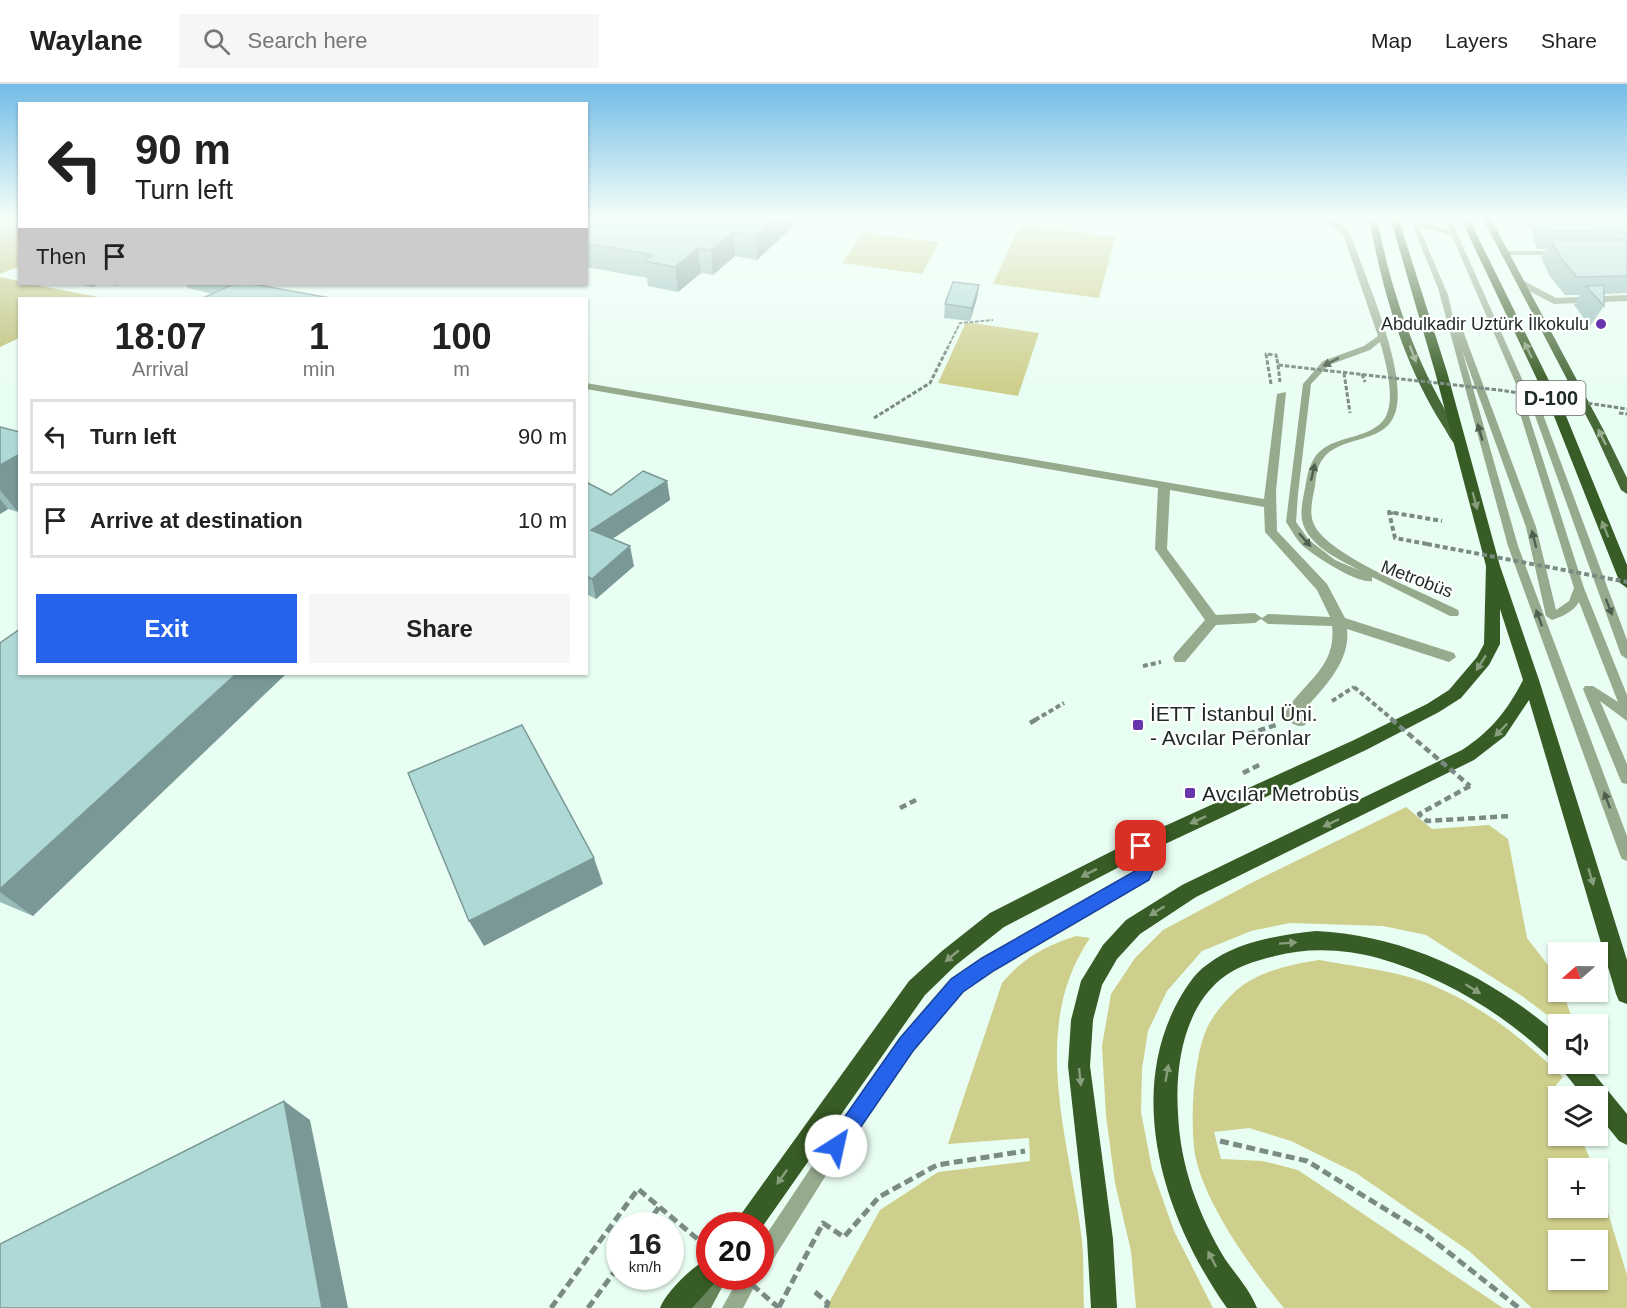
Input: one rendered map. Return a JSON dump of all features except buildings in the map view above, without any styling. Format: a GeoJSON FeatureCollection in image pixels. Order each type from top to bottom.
{"type":"FeatureCollection","features":[{"type":"Feature","properties":{"kind":"highway"},"geometry":{"type":"LineString","coordinates":[[1411,274],[1493,566],[1531,680],[1627,994]]}},
{"type":"Feature","properties":{"kind":"highway","name":"D-100"},"geometry":{"type":"LineString","coordinates":[[1492,274],[1558,411],[1627,582]]}},
{"type":"Feature","properties":{"kind":"highway"},"geometry":{"type":"LineString","coordinates":[[758,1212],[917,988],[949,958],[997,920],[1141,846],[1360,745],[1434,708],[1455,694],[1483,661],[1492,644],[1493,566]]}},
{"type":"Feature","properties":{"kind":"highway"},"geometry":{"type":"LineString","coordinates":[[1104,1308],[1100,1239],[1079,1066],[1082,1020],[1092,981],[1110,952],[1133,927],[1190,891],[1468,755],[1492,740],[1512,719],[1531,680]]}},
{"type":"Feature","properties":{"kind":"highway"},"geometry":{"type":"LineString","coordinates":[[1244,1308],[1223,1281],[1184,1203],[1169,1149],[1165,1086],[1173,1041],[1186,1006],[1211,974],[1244,956],[1279,943],[1315,941],[1355,943],[1395,952],[1452,975],[1519,1017],[1548,1042]]}},
{"type":"Feature","properties":{"kind":"highway"},"geometry":{"type":"LineString","coordinates":[[1580,1074],[1627,1133]]}},
{"type":"Feature","properties":{"kind":"highway"},"geometry":{"type":"LineString","coordinates":[[673,1308],[696,1285]]}},
{"type":"Feature","properties":{"kind":"main road"},"geometry":{"type":"LineString","coordinates":[[1386,274],[1402,328],[1438,412],[1460,444]]}},
{"type":"Feature","properties":{"kind":"main road"},"geometry":{"type":"LineString","coordinates":[[1516,274],[1598,429],[1627,490]]}},
{"type":"Feature","properties":{"kind":"main road"},"geometry":{"type":"LineString","coordinates":[[697,1308],[708,1290]]}},
{"type":"Feature","properties":{"kind":"street"},"geometry":{"type":"LineString","coordinates":[[1521,283],[1554,301],[1627,298]]}},
{"type":"Feature","properties":{"kind":"street"},"geometry":{"type":"LineString","coordinates":[[588,386],[852,430],[1270,504]]}},
{"type":"Feature","properties":{"kind":"street"},"geometry":{"type":"LineString","coordinates":[[1282,394],[1270,504],[1271,532],[1316,577],[1341,622],[1336,657],[1292,716],[1300,721]]}},
{"type":"Feature","properties":{"kind":"street"},"geometry":{"type":"LineString","coordinates":[[1164,485],[1161,549],[1212,620]]}},
{"type":"Feature","properties":{"kind":"street"},"geometry":{"type":"LineString","coordinates":[[1180,658],[1212,620],[1262,618],[1341,622],[1449,657]]}},
{"type":"Feature","properties":{"kind":"lane","name":"Metrobüs"},"geometry":{"type":"LineString","coordinates":[[1361,274],[1383,336],[1394,388],[1390,417],[1378,429],[1324,451],[1314,464],[1308,498],[1308,524],[1317,539],[1340,556],[1454,613],[1422,604],[1331,562],[1305,542],[1291,522],[1307,384],[1326,363],[1367,348],[1383,336]]}},
{"type":"Feature","properties":{"kind":"lane"},"geometry":{"type":"LineString","coordinates":[[1435,274],[1458,327],[1531,527],[1552,616],[1565,611],[1575,603],[1579,588]]}},
{"type":"Feature","properties":{"kind":"lane"},"geometry":{"type":"LineString","coordinates":[[1471,274],[1526,398],[1537,409],[1627,655]]}},
{"type":"Feature","properties":{"kind":"lane"},"geometry":{"type":"LineString","coordinates":[[1441,288],[1513,546],[1627,855]]}},
{"type":"Feature","properties":{"kind":"lane"},"geometry":{"type":"LineString","coordinates":[[1526,398],[1522,407],[1579,588],[1627,710]]}},
{"type":"Feature","properties":{"kind":"lane"},"geometry":{"type":"LineString","coordinates":[[1627,716],[1589,689],[1627,779]]}},
{"type":"Feature","properties":{"kind":"lane"},"geometry":{"type":"LineString","coordinates":[[774,1240],[900,1053],[957,986],[988,964],[1144,875],[1149,862],[1141,846]]}},
{"type":"Feature","properties":{"kind":"lane"},"geometry":{"type":"LineString","coordinates":[[732,1308],[743,1290]]}},
{"type":"Feature","properties":{"kind":"path"},"geometry":{"type":"LineString","coordinates":[[852,430],[930,383],[960,323],[993,320]]}},
{"type":"Feature","properties":{"kind":"path"},"geometry":{"type":"LineString","coordinates":[[1282,394],[1272,393],[1266,354],[1276,355],[1278,365],[1499,390],[1627,409]]}},
{"type":"Feature","properties":{"kind":"path"},"geometry":{"type":"LineString","coordinates":[[1344,372],[1350,413]]}},
{"type":"Feature","properties":{"kind":"path"},"geometry":{"type":"LineString","coordinates":[[1362,374],[1365,382]]}},
{"type":"Feature","properties":{"kind":"path"},"geometry":{"type":"LineString","coordinates":[[1619,413],[1627,414]]}},
{"type":"Feature","properties":{"kind":"path"},"geometry":{"type":"LineString","coordinates":[[1442,521],[1389,512],[1395,538],[1627,582]]}},
{"type":"Feature","properties":{"kind":"path"},"geometry":{"type":"LineString","coordinates":[[1354,687],[1470,786],[1419,814],[1427,821],[1511,816]]}},
{"type":"Feature","properties":{"kind":"path"},"geometry":{"type":"LineString","coordinates":[[1030,723],[1064,703]]}},
{"type":"Feature","properties":{"kind":"path"},"geometry":{"type":"LineString","coordinates":[[900,808],[916,800]]}},
{"type":"Feature","properties":{"kind":"path"},"geometry":{"type":"LineString","coordinates":[[1220,1141],[1307,1161],[1424,1233],[1519,1308]]}},
{"type":"Feature","properties":{"kind":"path"},"geometry":{"type":"LineString","coordinates":[[758,1290],[779,1308],[823,1223],[844,1237],[879,1197],[937,1165],[1025,1151]]}},
{"type":"Feature","properties":{"kind":"path"},"geometry":{"type":"LineString","coordinates":[[551,1308],[638,1189],[696,1237]]}},
{"type":"Feature","properties":{"kind":"path"},"geometry":{"type":"LineString","coordinates":[[656,1212],[659,1207]]}},
{"type":"Feature","properties":{"kind":"path"},"geometry":{"type":"LineString","coordinates":[[588,1308],[606,1283]]}},
{"type":"Feature","properties":{"kind":"path"},"geometry":{"type":"LineString","coordinates":[[815,1292],[828,1303],[826,1308]]}},
{"type":"Feature","properties":{"kind":"green space"},"geometry":{"type":"Polygon","coordinates":[[[998,274],[1105,274],[1099,298],[993,284],[998,274]]]}},
{"type":"Feature","properties":{"kind":"green space"},"geometry":{"type":"Polygon","coordinates":[[[966,322],[1039,333],[1018,396],[938,383],[966,322]]]}},
{"type":"Feature","properties":{"kind":"green space"},"geometry":{"type":"Polygon","coordinates":[[[1406,807],[1432,829],[1489,825],[1508,839],[1527,938],[1548,965],[1548,1002],[1566,1002],[1571,1014],[1548,1016],[1522,996],[1426,935],[1383,926],[1290,923],[1251,931],[1202,951],[1167,991],[1148,1031],[1142,1069],[1141,1112],[1152,1169],[1174,1231],[1213,1308],[1136,1308],[1131,1251],[1115,1183],[1106,1116],[1102,1046],[1111,994],[1135,958],[1163,930],[1255,881],[1406,807]]]}},
{"type":"Feature","properties":{"kind":"green space"},"geometry":{"type":"Polygon","coordinates":[[[1076,936],[1090,938],[1071,973],[1061,1009],[1057,1047],[1058,1086],[1063,1125],[1082,1240],[1084,1308],[826,1308],[880,1210],[938,1172],[1030,1161],[1029,1138],[948,1144],[1002,983],[1027,959],[1054,944],[1076,936]]]}},
{"type":"Feature","properties":{"kind":"green space"},"geometry":{"type":"Polygon","coordinates":[[[1319,960],[1388,972],[1427,983],[1465,1001],[1500,1023],[1548,1063],[1548,1074],[1560,1074],[1563,1077],[1556,1086],[1548,1086],[1548,1146],[1584,1146],[1590,1158],[1548,1158],[1548,1218],[1608,1218],[1608,1213],[1627,1275],[1627,1308],[1532,1308],[1469,1251],[1356,1173],[1291,1141],[1249,1128],[1214,1132],[1221,1159],[1263,1161],[1298,1170],[1503,1308],[1284,1308],[1232,1238],[1210,1197],[1196,1159],[1193,1110],[1199,1053],[1209,1024],[1218,1010],[1238,989],[1256,977],[1287,966],[1319,960]]]}},
{"type":"Feature","properties":{"kind":"shaded area"},"geometry":{"type":"Polygon","coordinates":[[[0,277],[18,281],[18,285],[36,285],[98,297],[18,297],[18,338],[0,347],[0,277]]]}},
{"type":"Feature","properties":{"kind":"place","name":"Abdulkadir Uztürk İlkokulu"},"geometry":{"type":"Point","coordinates":[1601,324]}},
{"type":"Feature","properties":{"kind":"place","name":"İETT İstanbul Üni. - Avcılar Peronlar"},"geometry":{"type":"Point","coordinates":[1138,725]}},
{"type":"Feature","properties":{"kind":"place","name":"Avcılar Metrobüs"},"geometry":{"type":"Point","coordinates":[1190,793]}},
{"type":"Feature","properties":{"kind":"route"},"geometry":{"type":"LineString","coordinates":[[836,1146],[907,1044],[957,986],[988,964],[1144,875],[1149,862],[1141,846]]}}]}
